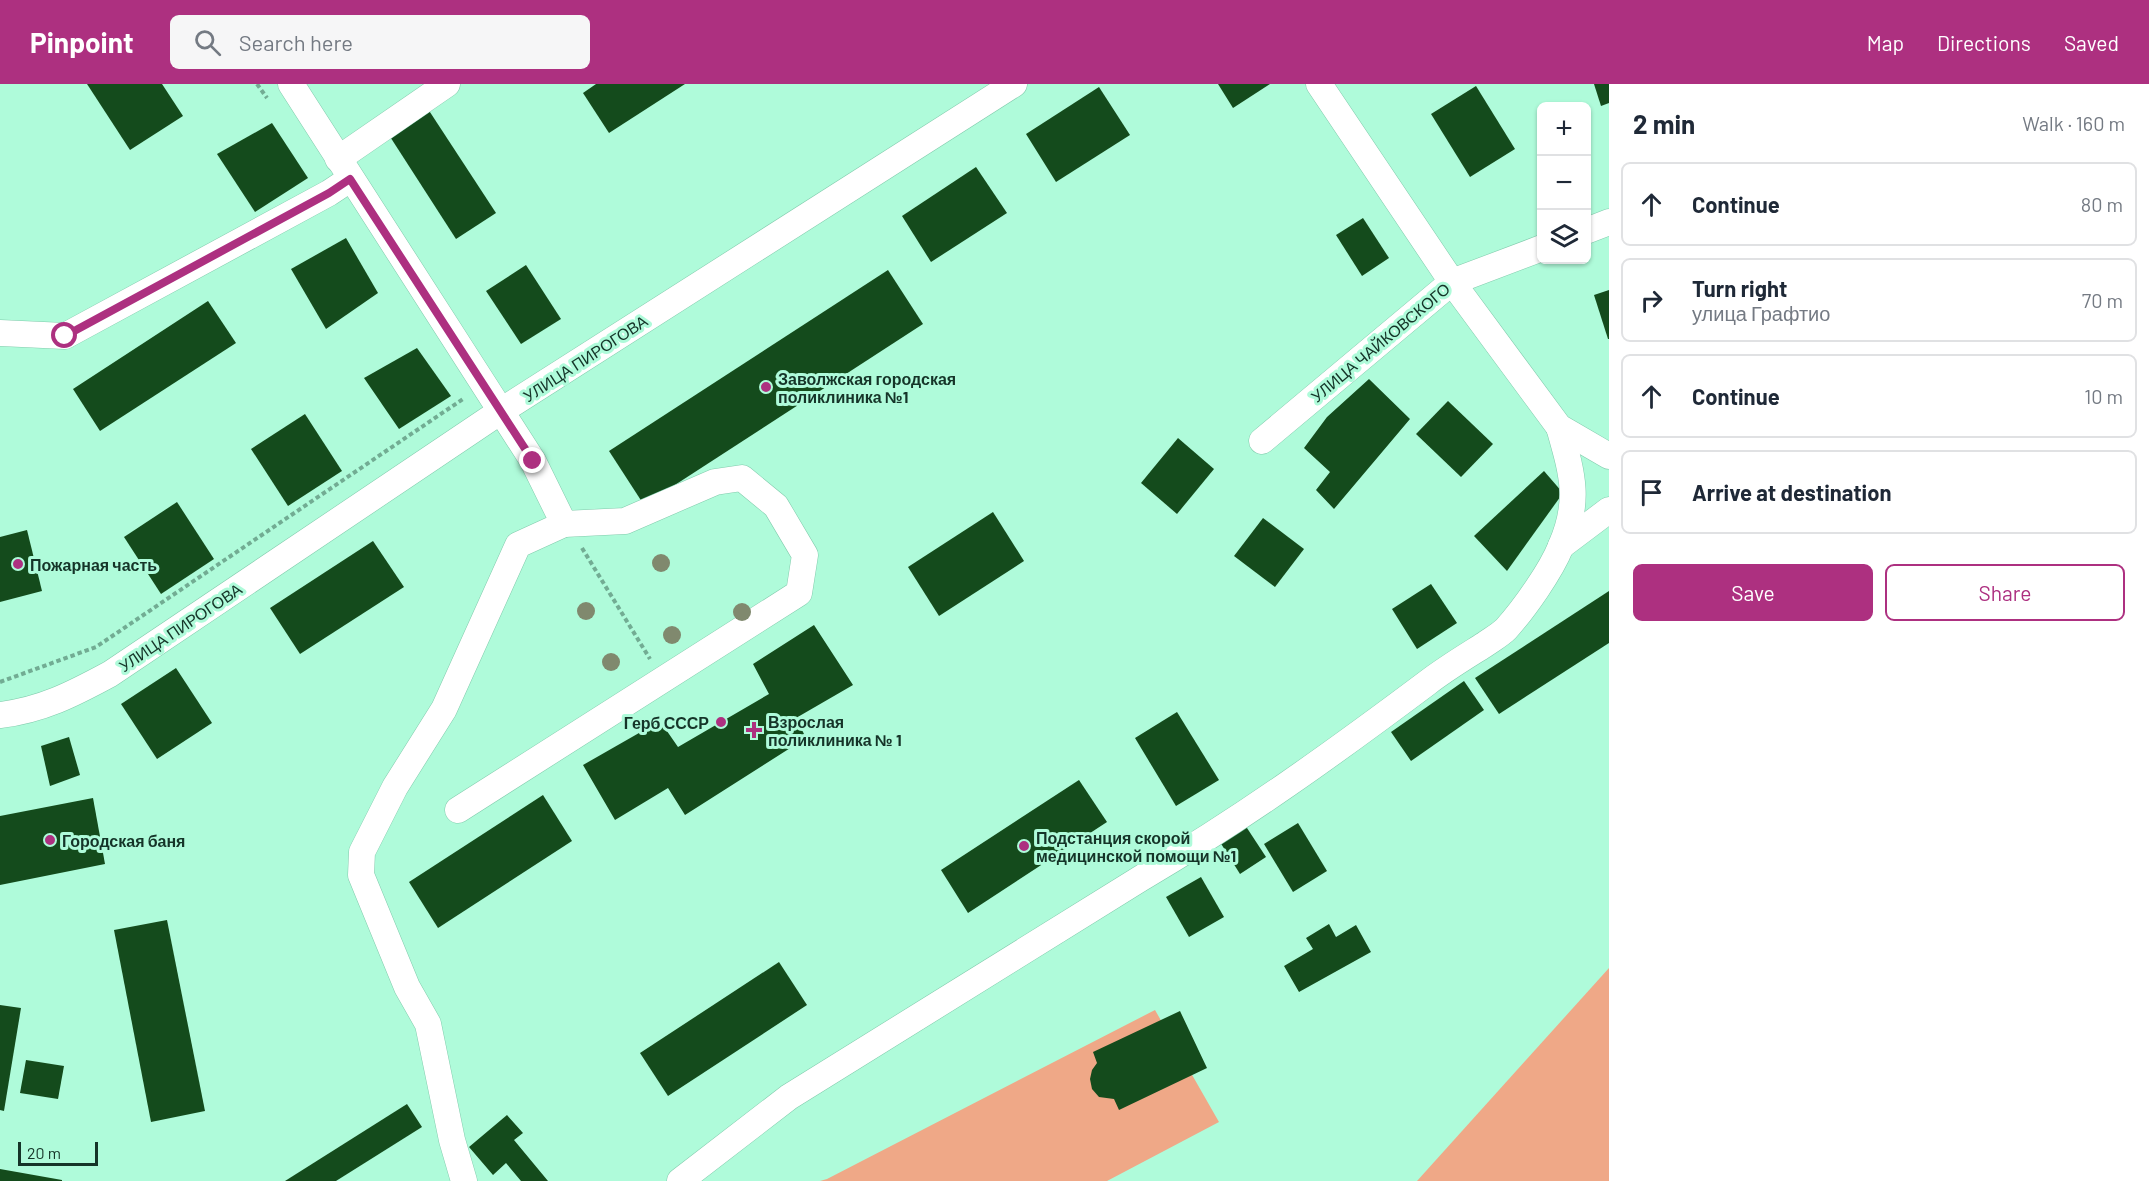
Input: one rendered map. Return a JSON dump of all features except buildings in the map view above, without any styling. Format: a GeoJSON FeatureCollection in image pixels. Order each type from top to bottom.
{"type":"FeatureCollection","features":[{"type":"Feature","properties":{"kind":"street"},"geometry":{"type":"LineString","coordinates":[[291,84],[533,461],[564,524]]}},
{"type":"Feature","properties":{"kind":"street"},"geometry":{"type":"LineString","coordinates":[[0,333],[65,336],[329,193],[344,169],[447,84]]}},
{"type":"Feature","properties":{"kind":"street","name":"УЛИЦА ПИРОГОВА"},"geometry":{"type":"LineString","coordinates":[[0,715],[61,700],[110,674],[501,411],[1014,84]]}},
{"type":"Feature","properties":{"kind":"street"},"geometry":{"type":"LineString","coordinates":[[680,1181],[789,1097],[1195,847],[1321,763],[1432,680],[1505,630],[1545,578],[1561,546],[1574,491],[1571,468],[1559,427],[1452,282],[1319,84]]}},
{"type":"Feature","properties":{"kind":"street"},"geometry":{"type":"LineString","coordinates":[[1591,229],[1609,222]]}},
{"type":"Feature","properties":{"kind":"street","name":"УЛИЦА ЧАЙКОВСКОГО"},"geometry":{"type":"LineString","coordinates":[[1262,441],[1452,282],[1537,250]]}},
{"type":"Feature","properties":{"kind":"street"},"geometry":{"type":"LineString","coordinates":[[1559,427],[1609,456]]}},
{"type":"Feature","properties":{"kind":"street"},"geometry":{"type":"LineString","coordinates":[[459,810],[800,593],[805,555],[776,506],[742,478],[715,482],[625,521],[564,524],[518,545],[444,709],[395,787],[362,852],[361,875],[407,987],[428,1024],[452,1140],[464,1181]]}},
{"type":"Feature","properties":{"kind":"street"},"geometry":{"type":"LineString","coordinates":[[1561,546],[1609,510]]}},
{"type":"Feature","properties":{"kind":"path"},"geometry":{"type":"LineString","coordinates":[[257,84],[270,104]]}},
{"type":"Feature","properties":{"kind":"path"},"geometry":{"type":"LineString","coordinates":[[0,682],[96,647],[464,400],[457,390]]}},
{"type":"Feature","properties":{"kind":"path"},"geometry":{"type":"LineString","coordinates":[[591,560],[663,680]]}},
{"type":"Feature","properties":{"kind":"shaded area"},"geometry":{"type":"Polygon","coordinates":[[[1609,968],[1609,1181],[1417,1181],[1609,968]]]}},
{"type":"Feature","properties":{"kind":"shaded area"},"geometry":{"type":"Polygon","coordinates":[[[1155,1010],[1219,1122],[1107,1181],[820,1181],[827,1179],[1155,1010]]]}},
{"type":"Feature","properties":{"kind":"place","name":"Заволжская городская поликлиника №1"},"geometry":{"type":"Point","coordinates":[766,387]}},
{"type":"Feature","properties":{"kind":"place","name":"Пожарная часть"},"geometry":{"type":"Point","coordinates":[18,564]}},
{"type":"Feature","properties":{"kind":"place","name":"Герб СССР"},"geometry":{"type":"Point","coordinates":[721,722]}},
{"type":"Feature","properties":{"kind":"place","name":"Взрослая поликлиника № 1"},"geometry":{"type":"Point","coordinates":[754,730]}},
{"type":"Feature","properties":{"kind":"place","name":"Городская баня"},"geometry":{"type":"Point","coordinates":[50,840]}},
{"type":"Feature","properties":{"kind":"place","name":"Подстанция скорой медицинской помощи №1"},"geometry":{"type":"Point","coordinates":[1024,846]}},
{"type":"Feature","properties":{"kind":"route"},"geometry":{"type":"LineString","coordinates":[[65,336],[329,193],[350,179],[533,461]]}}]}
